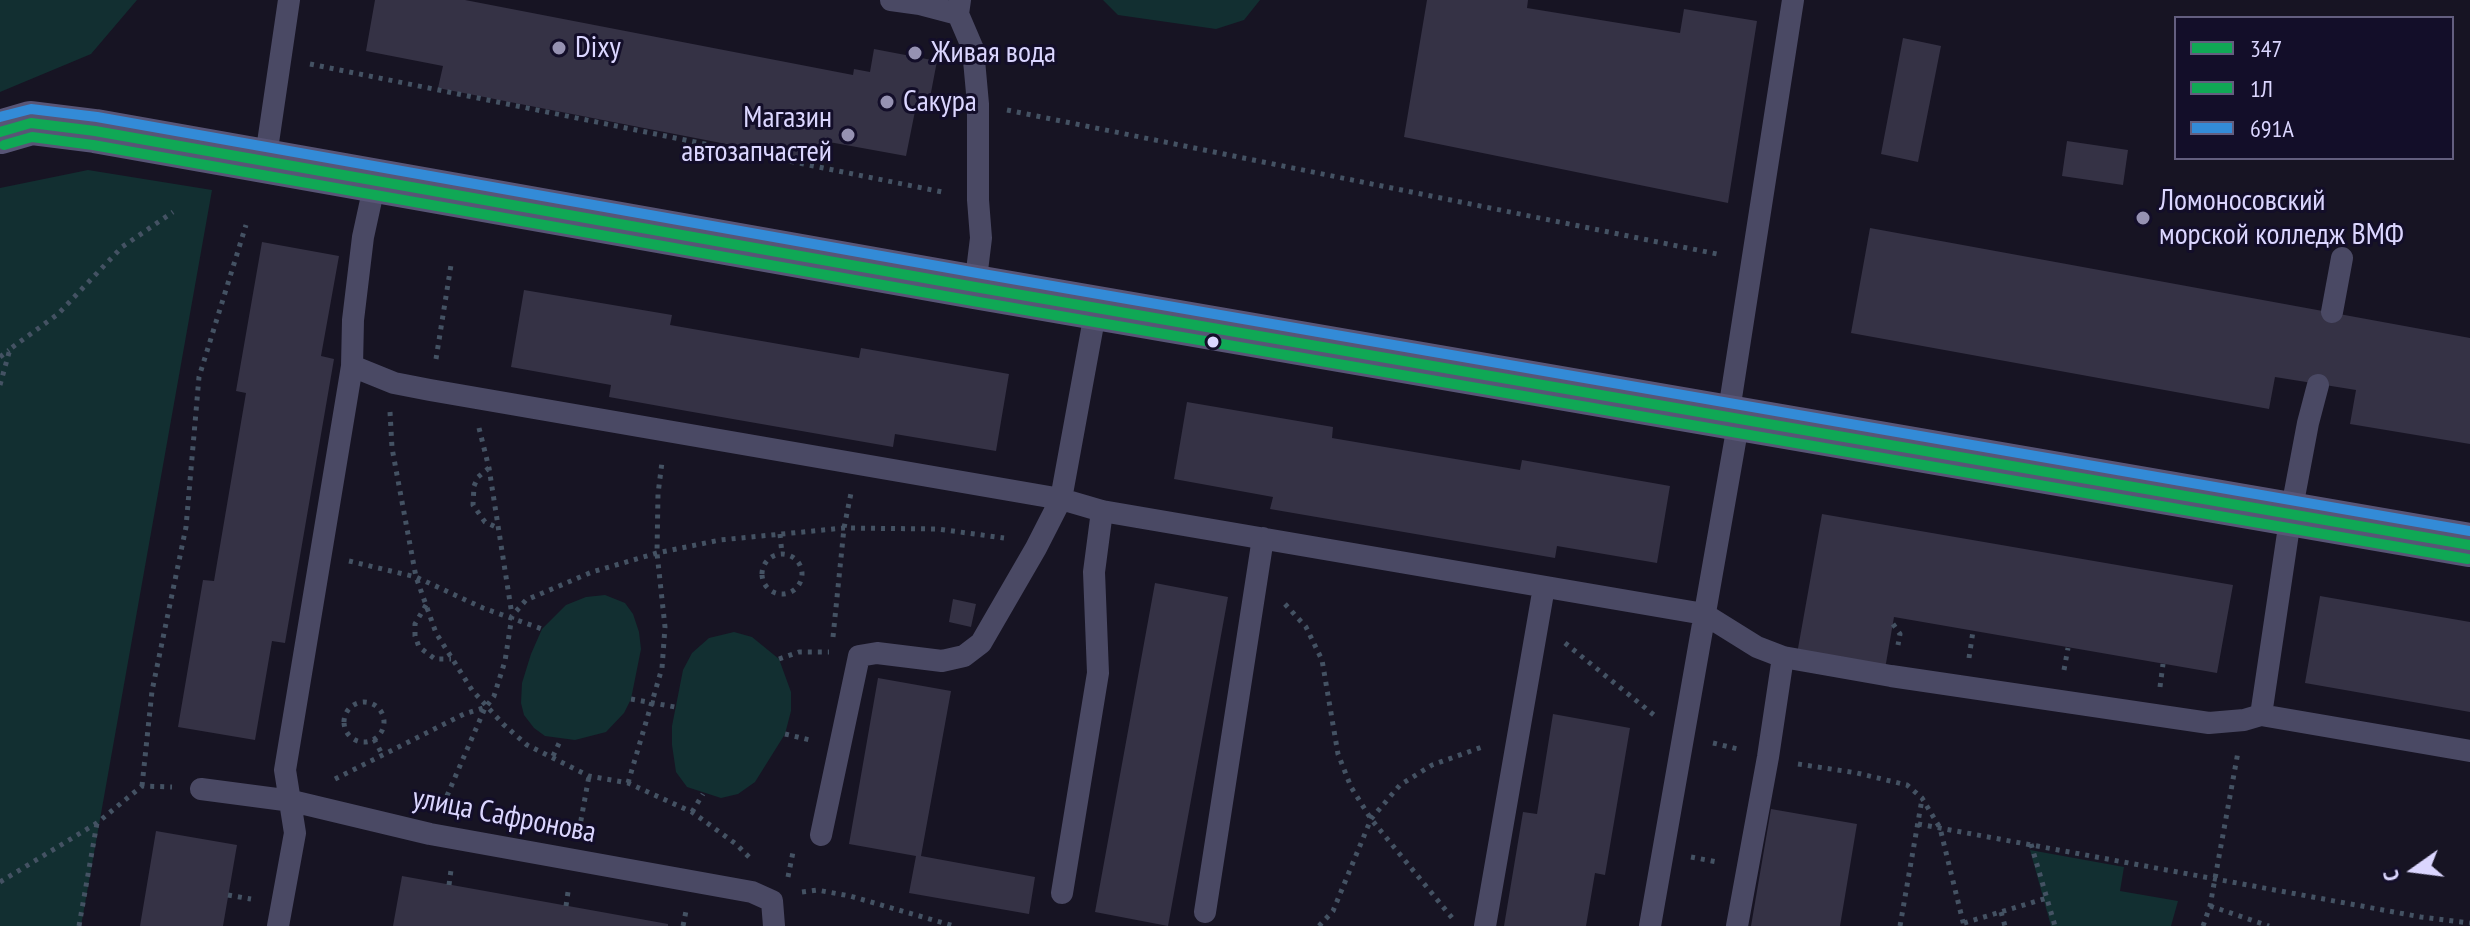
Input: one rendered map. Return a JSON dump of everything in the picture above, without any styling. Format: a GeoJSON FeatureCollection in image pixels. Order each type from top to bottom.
{"type":"FeatureCollection","features":[{"type":"Feature","properties":{"kind":"main road"},"geometry":{"type":"LineString","coordinates":[[0,132],[31,123],[95,131],[975,287],[2470,545]]}},
{"type":"Feature","properties":{"kind":"lane"},"geometry":{"type":"LineString","coordinates":[[265,163],[289,0]]}},
{"type":"Feature","properties":{"kind":"lane"},"geometry":{"type":"LineString","coordinates":[[891,0],[959,7],[973,49],[978,104],[981,238],[975,287]]}},
{"type":"Feature","properties":{"kind":"lane"},"geometry":{"type":"LineString","coordinates":[[1650,926],[1704,614],[1734,418],[1752,261],[1793,0]]}},
{"type":"Feature","properties":{"kind":"lane"},"geometry":{"type":"LineString","coordinates":[[278,926],[295,833],[285,770],[352,366],[353,320],[363,237],[375,182]]}},
{"type":"Feature","properties":{"kind":"lane"},"geometry":{"type":"LineString","coordinates":[[2332,312],[2342,258]]}},
{"type":"Feature","properties":{"kind":"lane"},"geometry":{"type":"LineString","coordinates":[[821,835],[859,656],[877,653],[942,661],[964,656],[981,643],[1036,548],[1061,499],[1096,308]]}},
{"type":"Feature","properties":{"kind":"lane"},"geometry":{"type":"LineString","coordinates":[[352,366],[394,383],[430,390],[1061,499],[1102,511],[1704,614],[1757,647],[1783,657],[2209,723],[2252,717],[2470,751]]}},
{"type":"Feature","properties":{"kind":"lane"},"geometry":{"type":"LineString","coordinates":[[2252,717],[2318,385]]}},
{"type":"Feature","properties":{"kind":"lane"},"geometry":{"type":"LineString","coordinates":[[1062,893],[1098,673],[1094,572],[1102,511]]}},
{"type":"Feature","properties":{"kind":"lane"},"geometry":{"type":"LineString","coordinates":[[1205,912],[1263,538]]}},
{"type":"Feature","properties":{"kind":"lane"},"geometry":{"type":"LineString","coordinates":[[1485,926],[1544,587]]}},
{"type":"Feature","properties":{"kind":"lane"},"geometry":{"type":"LineString","coordinates":[[1737,926],[1783,657]]}},
{"type":"Feature","properties":{"kind":"lane","name":"улица Сафронова"},"geometry":{"type":"LineString","coordinates":[[201,789],[292,801],[430,834],[778,898]]}},
{"type":"Feature","properties":{"kind":"lane"},"geometry":{"type":"LineString","coordinates":[[774,926],[778,898]]}},
{"type":"Feature","properties":{"kind":"path"},"geometry":{"type":"LineString","coordinates":[[282,58],[978,200]]}},
{"type":"Feature","properties":{"kind":"path"},"geometry":{"type":"LineString","coordinates":[[978,104],[1752,261]]}},
{"type":"Feature","properties":{"kind":"path"},"geometry":{"type":"LineString","coordinates":[[0,357],[58,314],[122,247],[173,212]]}},
{"type":"Feature","properties":{"kind":"path"},"geometry":{"type":"LineString","coordinates":[[142,786],[152,691],[186,527],[199,377],[246,225]]}},
{"type":"Feature","properties":{"kind":"path"},"geometry":{"type":"LineString","coordinates":[[430,390],[451,265]]}},
{"type":"Feature","properties":{"kind":"path"},"geometry":{"type":"LineString","coordinates":[[0,385],[10,349]]}},
{"type":"Feature","properties":{"kind":"path"},"geometry":{"type":"LineString","coordinates":[[394,383],[389,416],[392,448],[416,577],[436,633],[486,707],[527,745],[589,776],[628,783],[692,812],[736,844],[762,870],[778,898]]}},
{"type":"Feature","properties":{"kind":"path"},"geometry":{"type":"LineString","coordinates":[[430,834],[486,707],[494,696],[505,661],[512,616],[489,468],[478,426],[483,399]]}},
{"type":"Feature","properties":{"kind":"path"},"geometry":{"type":"LineString","coordinates":[[628,783],[662,668],[665,627],[657,553],[658,494],[669,431]]}},
{"type":"Feature","properties":{"kind":"path"},"geometry":{"type":"LineString","coordinates":[[779,659],[799,652],[832,653],[844,528],[857,464]]}},
{"type":"Feature","properties":{"kind":"path"},"geometry":{"type":"LineString","coordinates":[[489,468],[478,477],[474,486],[473,505],[485,522],[499,528]]}},
{"type":"Feature","properties":{"kind":"path"},"geometry":{"type":"LineString","coordinates":[[512,616],[526,600],[592,572],[657,553],[720,540],[844,528],[938,529],[1003,537],[1036,548]]}},
{"type":"Feature","properties":{"kind":"path"},"geometry":{"type":"LineString","coordinates":[[780,534],[782,554]]}},
{"type":"Feature","properties":{"kind":"path"},"geometry":{"type":"LineString","coordinates":[[782,554],[797,560],[801,571],[797,587],[782,593],[767,588],[762,578],[763,567],[770,557],[782,554]]}},
{"type":"Feature","properties":{"kind":"path"},"geometry":{"type":"LineString","coordinates":[[321,555],[416,577],[483,608],[542,629]]}},
{"type":"Feature","properties":{"kind":"path"},"geometry":{"type":"LineString","coordinates":[[1256,591],[1290,607],[1306,627],[1322,660],[1338,754],[1351,787],[1371,819],[1459,926]]}},
{"type":"Feature","properties":{"kind":"path"},"geometry":{"type":"LineString","coordinates":[[426,605],[415,624],[419,647],[435,659],[452,659]]}},
{"type":"Feature","properties":{"kind":"path"},"geometry":{"type":"LineString","coordinates":[[1539,622],[1683,735],[1768,757],[1907,785],[1922,798],[1940,828],[1964,925],[2047,898]]}},
{"type":"Feature","properties":{"kind":"path"},"geometry":{"type":"LineString","coordinates":[[631,699],[675,707]]}},
{"type":"Feature","properties":{"kind":"path"},"geometry":{"type":"LineString","coordinates":[[363,702],[379,708],[384,725],[374,739],[357,740],[350,735],[345,719],[354,704],[363,702]]}},
{"type":"Feature","properties":{"kind":"path"},"geometry":{"type":"LineString","coordinates":[[292,801],[464,714],[486,707]]}},
{"type":"Feature","properties":{"kind":"path"},"geometry":{"type":"LineString","coordinates":[[2203,926],[2252,717]]}},
{"type":"Feature","properties":{"kind":"path"},"geometry":{"type":"LineString","coordinates":[[1319,926],[1333,911],[1371,819],[1400,785],[1432,765],[1520,734]]}},
{"type":"Feature","properties":{"kind":"path"},"geometry":{"type":"LineString","coordinates":[[374,739],[382,754]]}},
{"type":"Feature","properties":{"kind":"path"},"geometry":{"type":"LineString","coordinates":[[553,756],[561,739]]}},
{"type":"Feature","properties":{"kind":"path"},"geometry":{"type":"LineString","coordinates":[[574,860],[589,776]]}},
{"type":"Feature","properties":{"kind":"path"},"geometry":{"type":"LineString","coordinates":[[0,882],[97,823],[142,786],[201,789]]}},
{"type":"Feature","properties":{"kind":"path"},"geometry":{"type":"LineString","coordinates":[[692,812],[703,794]]}},
{"type":"Feature","properties":{"kind":"path"},"geometry":{"type":"LineString","coordinates":[[1900,926],[1922,798]]}},
{"type":"Feature","properties":{"kind":"path"},"geometry":{"type":"LineString","coordinates":[[79,926],[97,823]]}},
{"type":"Feature","properties":{"kind":"path"},"geometry":{"type":"LineString","coordinates":[[1918,824],[2421,917],[2470,923]]}},
{"type":"Feature","properties":{"kind":"path"},"geometry":{"type":"LineString","coordinates":[[778,898],[793,851],[821,835]]}},
{"type":"Feature","properties":{"kind":"path"},"geometry":{"type":"LineString","coordinates":[[2031,844],[2055,926]]}},
{"type":"Feature","properties":{"kind":"path"},"geometry":{"type":"LineString","coordinates":[[1664,852],[1747,867]]}},
{"type":"Feature","properties":{"kind":"path"},"geometry":{"type":"LineString","coordinates":[[778,898],[817,890],[850,896],[954,926]]}},
{"type":"Feature","properties":{"kind":"path"},"geometry":{"type":"LineString","coordinates":[[2210,906],[2269,926]]}},
{"type":"Feature","properties":{"kind":"path"},"geometry":{"type":"LineString","coordinates":[[2001,912],[2005,926]]}},
{"type":"Feature","properties":{"kind":"path"},"geometry":{"type":"LineString","coordinates":[[2416,926],[2421,917]]}},
{"type":"Feature","properties":{"kind":"green space"},"geometry":{"type":"Polygon","coordinates":[[[0,0],[137,0],[91,54],[0,92],[0,0]]]}},
{"type":"Feature","properties":{"kind":"green space"},"geometry":{"type":"Polygon","coordinates":[[[1103,0],[1260,0],[1244,20],[1216,29],[1118,15],[1103,0]]]}},
{"type":"Feature","properties":{"kind":"green space"},"geometry":{"type":"Polygon","coordinates":[[[88,170],[212,190],[81,926],[0,926],[0,188],[88,170]]]}},
{"type":"Feature","properties":{"kind":"green space"},"geometry":{"type":"Polygon","coordinates":[[[605,595],[625,603],[633,614],[639,632],[641,649],[631,699],[624,713],[606,732],[575,740],[545,736],[524,715],[521,703],[522,683],[531,654],[542,629],[566,605],[586,597],[605,595]]]}},
{"type":"Feature","properties":{"kind":"green space"},"geometry":{"type":"Polygon","coordinates":[[[734,632],[752,637],[779,659],[791,692],[791,711],[785,734],[755,782],[738,794],[721,798],[687,787],[676,772],[672,726],[683,670],[692,653],[709,638],[734,632]]]}},
{"type":"Feature","properties":{"kind":"green space"},"geometry":{"type":"Polygon","coordinates":[[[2030,850],[2124,867],[2120,891],[2178,901],[2171,926],[2051,926],[2030,850]]]}},
{"type":"Feature","properties":{"kind":"building"},"geometry":{"type":"Polygon","coordinates":[[[375,0],[465,0],[853,75],[854,69],[870,72],[874,49],[937,61],[929,103],[917,101],[906,156],[829,142],[824,163],[438,88],[443,66],[366,51],[375,0]]]}},
{"type":"Feature","properties":{"kind":"building"},"geometry":{"type":"Polygon","coordinates":[[[1427,0],[1528,0],[1527,8],[1680,33],[1684,9],[1757,21],[1728,203],[1404,137],[1427,0]]]}},
{"type":"Feature","properties":{"kind":"building"},"geometry":{"type":"Polygon","coordinates":[[[1903,38],[1941,46],[1918,162],[1881,154],[1903,38]]]}},
{"type":"Feature","properties":{"kind":"building"},"geometry":{"type":"Polygon","coordinates":[[[2067,141],[2128,150],[2123,185],[2062,176],[2067,141]]]}},
{"type":"Feature","properties":{"kind":"building"},"geometry":{"type":"Polygon","coordinates":[[[1870,228],[2470,338],[2470,444],[2350,424],[2356,390],[2275,377],[2269,409],[1851,333],[1870,228]]]}},
{"type":"Feature","properties":{"kind":"building"},"geometry":{"type":"Polygon","coordinates":[[[262,242],[339,256],[321,356],[334,359],[285,643],[272,641],[255,740],[178,727],[203,580],[214,581],[246,393],[236,391],[262,242]]]}},
{"type":"Feature","properties":{"kind":"building"},"geometry":{"type":"Polygon","coordinates":[[[524,290],[672,315],[670,325],[859,358],[861,348],[1009,374],[996,451],[895,434],[893,447],[609,397],[611,385],[511,367],[524,290]]]}},
{"type":"Feature","properties":{"kind":"building"},"geometry":{"type":"Polygon","coordinates":[[[1187,402],[1333,427],[1332,438],[1520,470],[1522,460],[1670,486],[1657,563],[1557,546],[1555,558],[1270,509],[1273,497],[1174,479],[1187,402]]]}},
{"type":"Feature","properties":{"kind":"building"},"geometry":{"type":"Polygon","coordinates":[[[1822,514],[2233,585],[2217,673],[1894,617],[1885,669],[1797,654],[1822,514]]]}},
{"type":"Feature","properties":{"kind":"building"},"geometry":{"type":"Polygon","coordinates":[[[1155,583],[1228,597],[1168,926],[1095,912],[1155,583]]]}},
{"type":"Feature","properties":{"kind":"building"},"geometry":{"type":"Polygon","coordinates":[[[2320,596],[2470,622],[2470,712],[2305,683],[2320,596]]]}},
{"type":"Feature","properties":{"kind":"building"},"geometry":{"type":"Polygon","coordinates":[[[953,599],[976,604],[971,627],[949,622],[953,599]]]}},
{"type":"Feature","properties":{"kind":"building"},"geometry":{"type":"Polygon","coordinates":[[[878,678],[951,691],[921,856],[1035,877],[1029,914],[909,893],[916,856],[849,844],[878,678]]]}},
{"type":"Feature","properties":{"kind":"building"},"geometry":{"type":"Polygon","coordinates":[[[1553,714],[1630,728],[1605,875],[1595,873],[1586,926],[1504,926],[1523,812],[1537,814],[1553,714]]]}},
{"type":"Feature","properties":{"kind":"building"},"geometry":{"type":"Polygon","coordinates":[[[1771,809],[1857,824],[1840,926],[1751,926],[1771,809]]]}},
{"type":"Feature","properties":{"kind":"building"},"geometry":{"type":"Polygon","coordinates":[[[156,831],[237,845],[223,926],[140,926],[156,831]]]}},
{"type":"Feature","properties":{"kind":"building"},"geometry":{"type":"Polygon","coordinates":[[[402,876],[668,924],[668,926],[393,926],[402,876]]]}},
{"type":"Feature","properties":{"kind":"transit line","name":"691А"},"geometry":{"type":"LineString","coordinates":[[0,117],[31,109],[97,117],[977,273],[2470,531]]}},
{"type":"Feature","properties":{"kind":"transit line","name":"347"},"geometry":{"type":"LineString","coordinates":[[0,132],[31,123],[95,131],[975,287],[2470,545]]}},
{"type":"Feature","properties":{"kind":"transit line","name":"1Л"},"geometry":{"type":"LineString","coordinates":[[4,145],[32,137],[93,145],[973,301],[2468,559]]}},
{"type":"Feature","properties":{"kind":"place","name":"Dixy"},"geometry":{"type":"Point","coordinates":[559,48]}},
{"type":"Feature","properties":{"kind":"place","name":"Живая вода"},"geometry":{"type":"Point","coordinates":[915,53]}},
{"type":"Feature","properties":{"kind":"place","name":"Сакура"},"geometry":{"type":"Point","coordinates":[887,102]}},
{"type":"Feature","properties":{"kind":"place","name":"Магазин автозапчастей"},"geometry":{"type":"Point","coordinates":[848,135]}},
{"type":"Feature","properties":{"kind":"place","name":"Ломоносовский морской колледж ВМФ"},"geometry":{"type":"Point","coordinates":[2143,218]}}]}
